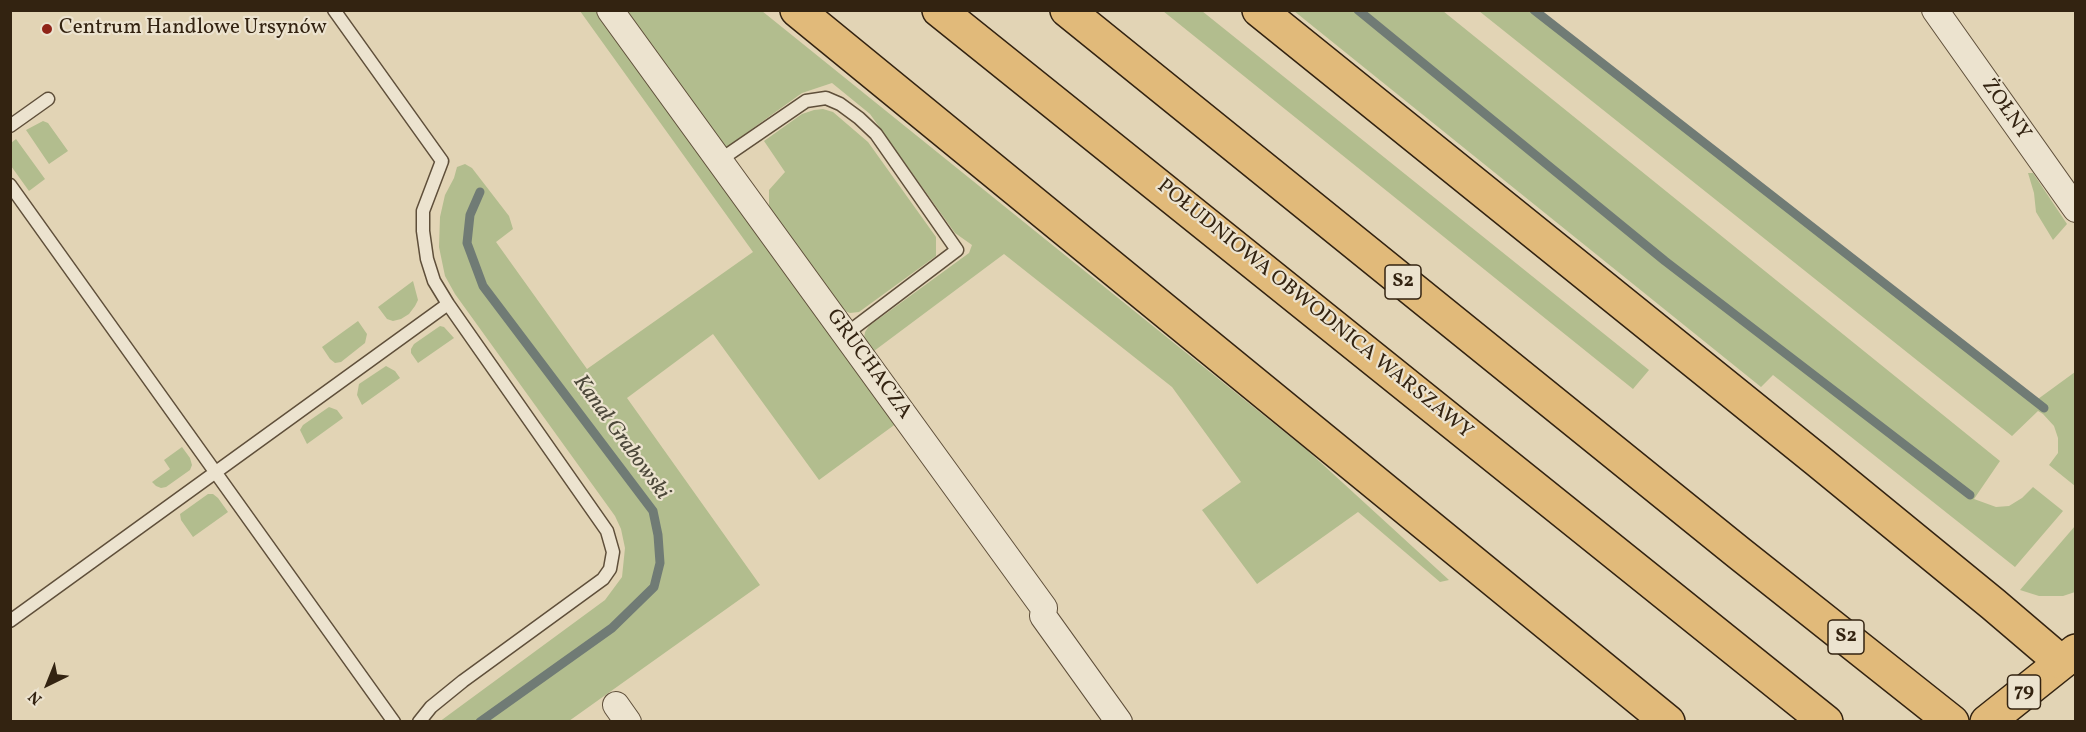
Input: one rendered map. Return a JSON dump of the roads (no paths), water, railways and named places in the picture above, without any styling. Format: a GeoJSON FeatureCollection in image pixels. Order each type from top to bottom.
{"type":"FeatureCollection","features":[{"type":"Feature","properties":{"kind":"main road"},"geometry":{"type":"LineString","coordinates":[[797,10],[1668,722]]}},
{"type":"Feature","properties":{"kind":"main road","name":"POŁUDNIOWA OBWODNICA WARSZAWY"},"geometry":{"type":"LineString","coordinates":[[939,10],[1826,722]]}},
{"type":"Feature","properties":{"kind":"main road","name":"S2"},"geometry":{"type":"LineString","coordinates":[[1067,10],[1739,553],[1952,722]]}},
{"type":"Feature","properties":{"kind":"main road"},"geometry":{"type":"LineString","coordinates":[[1259,10],[1993,604],[2071,663]]}},
{"type":"Feature","properties":{"kind":"main road","name":"79"},"geometry":{"type":"LineString","coordinates":[[1987,722],[2071,663]]}},
{"type":"Feature","properties":{"kind":"street","name":"GRUCHACZA"},"geometry":{"type":"LineString","coordinates":[[610,10],[1044,608],[1043,615],[1119,722]]}},
{"type":"Feature","properties":{"kind":"street","name":"ŻOŁNY"},"geometry":{"type":"LineString","coordinates":[[1935,10],[2076,209]]}},
{"type":"Feature","properties":{"kind":"lane"},"geometry":{"type":"LineString","coordinates":[[334,10],[442,162],[423,211],[427,259],[434,281],[608,531],[613,552],[610,569],[603,579],[463,681],[431,707],[419,722]]}},
{"type":"Feature","properties":{"kind":"lane"},"geometry":{"type":"LineString","coordinates":[[720,160],[806,101],[826,98],[840,104],[876,134],[957,250],[846,334]]}},
{"type":"Feature","properties":{"kind":"lane"},"geometry":{"type":"LineString","coordinates":[[10,126],[48,99]]}},
{"type":"Feature","properties":{"kind":"lane"},"geometry":{"type":"LineString","coordinates":[[10,185],[394,722]]}},
{"type":"Feature","properties":{"kind":"lane"},"geometry":{"type":"LineString","coordinates":[[10,621],[448,304]]}},
{"type":"Feature","properties":{"kind":"waterway"},"geometry":{"type":"LineString","coordinates":[[1358,10],[1665,261],[1970,495]]}},
{"type":"Feature","properties":{"kind":"waterway"},"geometry":{"type":"LineString","coordinates":[[1534,10],[2044,408]]}},
{"type":"Feature","properties":{"kind":"waterway","name":"Kanał Grabowski"},"geometry":{"type":"LineString","coordinates":[[480,192],[470,215],[467,243],[483,286],[653,511],[660,563],[654,587],[612,628],[480,722]]}},
{"type":"Feature","properties":{"kind":"place","name":"Centrum Handlowe Ursynów"},"geometry":{"type":"Point","coordinates":[47,29]}}]}
